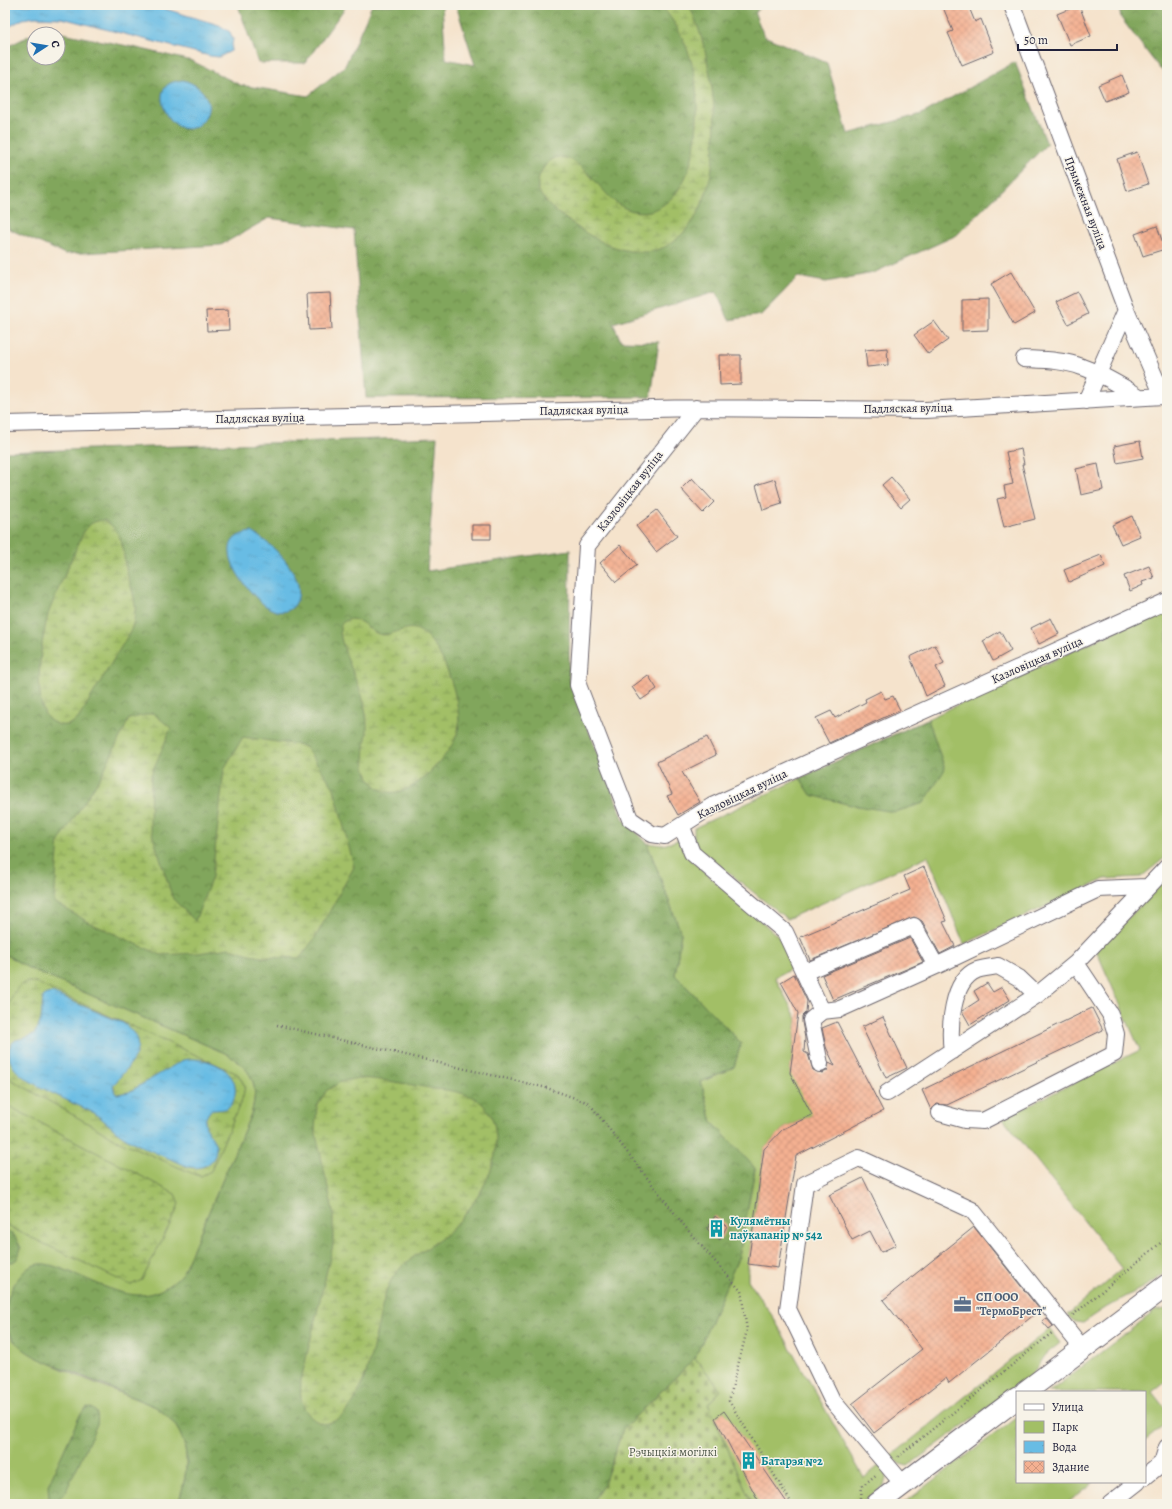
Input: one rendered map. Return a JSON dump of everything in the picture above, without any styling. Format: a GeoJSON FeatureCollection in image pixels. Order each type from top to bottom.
{"type":"FeatureCollection","features":[{"type":"Feature","properties":{"kind":"main road"},"geometry":{"type":"LineString","coordinates":[[1026,1391],[1166,1288]]}},
{"type":"Feature","properties":{"kind":"main road"},"geometry":{"type":"LineString","coordinates":[[877,1504],[1016,1399]]}},
{"type":"Feature","properties":{"kind":"street","name":"Прымежная вуліца"},"geometry":{"type":"LineString","coordinates":[[1012,5],[1126,310],[1165,396]]}},
{"type":"Feature","properties":{"kind":"street"},"geometry":{"type":"LineString","coordinates":[[1086,401],[1126,310]]}},
{"type":"Feature","properties":{"kind":"street"},"geometry":{"type":"LineString","coordinates":[[1024,359],[1056,361],[1081,366],[1099,373],[1140,397]]}},
{"type":"Feature","properties":{"kind":"street","name":"Падляская вуліца"},"geometry":{"type":"LineString","coordinates":[[5,424],[696,408],[926,410],[1165,396]]}},
{"type":"Feature","properties":{"kind":"street","name":"Казловіцкая вуліца"},"geometry":{"type":"LineString","coordinates":[[696,408],[587,546],[578,685],[630,819],[652,834],[665,836],[682,827],[712,806],[1167,601]]}},
{"type":"Feature","properties":{"kind":"street"},"geometry":{"type":"LineString","coordinates":[[682,827],[692,853],[785,932],[822,1011]]}},
{"type":"Feature","properties":{"kind":"street"},"geometry":{"type":"LineString","coordinates":[[887,1093],[1037,995],[1076,963],[1146,887],[1167,867]]}},
{"type":"Feature","properties":{"kind":"street"},"geometry":{"type":"LineString","coordinates":[[820,1064],[811,1020],[822,1011],[840,1009],[936,966],[1098,889],[1146,887]]}},
{"type":"Feature","properties":{"kind":"street"},"geometry":{"type":"LineString","coordinates":[[805,972],[914,926],[936,966]]}},
{"type":"Feature","properties":{"kind":"street"},"geometry":{"type":"LineString","coordinates":[[940,1113],[965,1120],[983,1121],[1114,1054],[1116,1034],[1110,1014],[1076,963]]}},
{"type":"Feature","properties":{"kind":"street"},"geometry":{"type":"LineString","coordinates":[[952,1051],[950,1035],[954,1004],[960,985],[976,970],[998,966],[1019,978],[1037,995]]}},
{"type":"Feature","properties":{"kind":"street"},"geometry":{"type":"LineString","coordinates":[[903,1484],[832,1400],[788,1309],[805,1184],[859,1158],[972,1210],[1083,1349]]}},
{"type":"Feature","properties":{"kind":"street"},"geometry":{"type":"LineString","coordinates":[[1146,1476],[1162,1463],[1167,1447]]}},
{"type":"Feature","properties":{"kind":"street"},"geometry":{"type":"LineString","coordinates":[[1110,1504],[1137,1483]]}},
{"type":"Feature","properties":{"kind":"path"},"geometry":{"type":"LineString","coordinates":[[277,1025],[547,1088],[589,1103],[690,1233],[741,1291],[747,1330],[729,1401],[792,1504]]}},
{"type":"Feature","properties":{"kind":"path"},"geometry":{"type":"LineString","coordinates":[[861,1504],[862,1486],[1163,1240],[1167,1240]]}},
{"type":"Feature","properties":{"kind":"green space"},"geometry":{"type":"Polygon","coordinates":[[[238,5],[347,5],[305,63],[258,63],[238,5]]]}},
{"type":"Feature","properties":{"kind":"green space"},"geometry":{"type":"Polygon","coordinates":[[[372,5],[442,5],[446,59],[475,65],[456,5],[761,5],[755,14],[764,36],[827,63],[848,134],[922,114],[1015,62],[1047,144],[957,235],[873,273],[826,282],[798,277],[761,315],[729,320],[716,292],[613,323],[621,341],[659,342],[651,397],[366,398],[354,230],[269,218],[221,245],[65,254],[9,229],[5,216],[5,48],[26,37],[26,66],[66,66],[66,34],[133,47],[192,61],[240,85],[308,96],[345,66],[372,5]]]}},
{"type":"Feature","properties":{"kind":"green space"},"geometry":{"type":"Polygon","coordinates":[[[660,5],[689,5],[699,31],[707,61],[713,96],[715,131],[712,166],[704,198],[691,224],[670,244],[647,252],[634,252],[598,240],[587,234],[554,210],[544,200],[538,188],[538,179],[545,166],[554,159],[563,157],[582,167],[606,194],[621,206],[640,212],[650,211],[667,202],[679,189],[688,172],[693,152],[697,109],[696,89],[694,72],[686,45],[672,19],[660,5]]]}},
{"type":"Feature","properties":{"kind":"green space"},"geometry":{"type":"Polygon","coordinates":[[[1119,5],[1167,5],[1167,72],[1160,69],[1121,18],[1119,5]]]}},
{"type":"Feature","properties":{"kind":"green space"},"geometry":{"type":"Polygon","coordinates":[[[437,437],[427,571],[570,550],[569,680],[623,818],[647,843],[681,933],[675,975],[741,1043],[734,1067],[701,1082],[712,1122],[755,1168],[739,1256],[695,1358],[623,1429],[604,1484],[591,1504],[178,1504],[185,1476],[185,1450],[182,1438],[168,1417],[156,1407],[28,1353],[16,1343],[8,1332],[5,1323],[6,1308],[10,1293],[20,1276],[29,1267],[39,1264],[45,1264],[65,1270],[126,1294],[140,1295],[155,1292],[169,1285],[183,1272],[251,1114],[255,1094],[254,1086],[252,1078],[242,1065],[225,1053],[30,969],[5,954],[5,452],[437,437]]]}},
{"type":"Feature","properties":{"kind":"green space"},"geometry":{"type":"Polygon","coordinates":[[[104,520],[111,525],[119,535],[123,547],[126,568],[134,600],[135,615],[130,632],[78,719],[68,725],[58,725],[51,721],[45,713],[41,701],[39,685],[41,650],[47,619],[54,599],[84,531],[92,523],[104,520]]]}},
{"type":"Feature","properties":{"kind":"green space"},"geometry":{"type":"Polygon","coordinates":[[[1167,607],[1167,856],[1141,877],[1105,879],[964,944],[928,856],[787,919],[694,845],[694,828],[1167,607]]]}},
{"type":"Feature","properties":{"kind":"green space"},"geometry":{"type":"Polygon","coordinates":[[[351,619],[360,621],[372,631],[379,634],[390,634],[405,629],[415,629],[420,631],[436,648],[453,686],[459,723],[454,741],[447,753],[427,775],[416,784],[403,790],[391,792],[380,789],[370,779],[365,768],[364,761],[367,729],[365,706],[347,658],[340,630],[343,623],[351,619]]]}},
{"type":"Feature","properties":{"kind":"green space"},"geometry":{"type":"Polygon","coordinates":[[[153,713],[171,728],[151,775],[150,827],[173,899],[195,921],[212,877],[224,769],[243,737],[305,746],[334,788],[354,867],[315,938],[300,958],[260,957],[229,948],[199,953],[161,955],[90,923],[54,902],[59,841],[101,776],[129,719],[153,713]]]}},
{"type":"Feature","properties":{"kind":"green space"},"geometry":{"type":"Polygon","coordinates":[[[928,719],[945,769],[924,803],[895,812],[851,805],[811,795],[800,778],[928,719]]]}},
{"type":"Feature","properties":{"kind":"green space"},"geometry":{"type":"Polygon","coordinates":[[[678,840],[690,859],[779,937],[795,967],[775,977],[797,1019],[790,1073],[870,1087],[783,1129],[764,1149],[748,1264],[748,1280],[773,1317],[864,1478],[881,1464],[887,1475],[884,1486],[859,1504],[752,1504],[708,1404],[721,1390],[695,1358],[739,1256],[755,1169],[712,1122],[701,1082],[734,1067],[741,1043],[675,975],[681,933],[647,843],[663,845],[678,840]]]}},
{"type":"Feature","properties":{"kind":"green space"},"geometry":{"type":"Polygon","coordinates":[[[1167,879],[1167,1271],[1151,1283],[1107,1307],[1083,1323],[1075,1322],[1067,1315],[1122,1269],[1003,1118],[1140,1050],[1096,950],[1167,879]]]}},
{"type":"Feature","properties":{"kind":"green space"},"geometry":{"type":"Polygon","coordinates":[[[5,954],[30,969],[225,1053],[242,1065],[252,1078],[255,1094],[251,1114],[183,1272],[173,1283],[162,1290],[148,1295],[131,1296],[99,1285],[6,1303],[5,1314],[5,954]]]}},
{"type":"Feature","properties":{"kind":"green space"},"geometry":{"type":"Polygon","coordinates":[[[27,982],[34,982],[238,1074],[245,1086],[243,1097],[211,1171],[201,1176],[196,1175],[117,1140],[5,1076],[5,1038],[8,1008],[12,996],[18,987],[27,982]]]}},
{"type":"Feature","properties":{"kind":"green space"},"geometry":{"type":"Polygon","coordinates":[[[358,1078],[453,1091],[478,1100],[489,1112],[493,1120],[496,1138],[495,1153],[492,1167],[486,1182],[470,1208],[450,1231],[406,1263],[392,1279],[387,1289],[362,1385],[353,1402],[342,1415],[329,1423],[324,1424],[310,1416],[304,1408],[301,1398],[301,1380],[333,1245],[333,1211],[315,1129],[317,1106],[326,1091],[340,1082],[358,1078]]]}},
{"type":"Feature","properties":{"kind":"green space"},"geometry":{"type":"Polygon","coordinates":[[[5,1104],[175,1194],[179,1203],[176,1212],[142,1280],[131,1285],[126,1283],[5,1225],[5,1104]]]}},
{"type":"Feature","properties":{"kind":"green space"},"geometry":{"type":"Polygon","coordinates":[[[5,1230],[14,1235],[21,1248],[18,1258],[13,1262],[5,1262],[5,1230]]]}},
{"type":"Feature","properties":{"kind":"green space"},"geometry":{"type":"Polygon","coordinates":[[[1167,1310],[1167,1380],[1152,1392],[1167,1411],[1167,1423],[1146,1440],[1146,1391],[1050,1391],[1155,1311],[1167,1310]]]}},
{"type":"Feature","properties":{"kind":"green space"},"geometry":{"type":"Polygon","coordinates":[[[5,1321],[10,1336],[19,1345],[35,1355],[77,1376],[156,1407],[168,1417],[182,1438],[185,1450],[185,1476],[178,1504],[5,1504],[5,1321]]]}},
{"type":"Feature","properties":{"kind":"green space"},"geometry":{"type":"Polygon","coordinates":[[[1049,1329],[1060,1343],[1043,1357],[1032,1375],[908,1466],[900,1464],[890,1457],[1049,1329]]]}},
{"type":"Feature","properties":{"kind":"green space","name":"Рэчыцкія могілкі"},"geometry":{"type":"Polygon","coordinates":[[[695,1358],[721,1390],[708,1404],[752,1504],[591,1504],[604,1484],[623,1429],[695,1358]]]}},
{"type":"Feature","properties":{"kind":"green space"},"geometry":{"type":"Polygon","coordinates":[[[87,1407],[95,1410],[98,1418],[97,1424],[66,1491],[57,1501],[52,1501],[49,1498],[48,1485],[80,1415],[87,1407]]]}},
{"type":"Feature","properties":{"kind":"green space"},"geometry":{"type":"Polygon","coordinates":[[[1016,1418],[1016,1483],[1093,1483],[1066,1504],[903,1504],[1016,1418]]]}},
{"type":"Feature","properties":{"kind":"water"},"geometry":{"type":"Polygon","coordinates":[[[5,5],[147,5],[219,25],[230,32],[233,39],[231,51],[219,57],[210,56],[62,18],[35,17],[23,19],[5,29],[5,5]]]}},
{"type":"Feature","properties":{"kind":"water"},"geometry":{"type":"Polygon","coordinates":[[[183,80],[198,87],[203,92],[207,98],[208,105],[208,112],[204,118],[198,125],[190,129],[183,128],[176,124],[165,111],[163,103],[162,95],[164,89],[172,82],[183,80]]]}},
{"type":"Feature","properties":{"kind":"water"},"geometry":{"type":"Polygon","coordinates":[[[252,532],[266,541],[279,553],[290,566],[294,574],[299,589],[298,597],[296,603],[287,611],[281,612],[266,606],[240,578],[234,566],[230,554],[231,544],[238,536],[252,532]]]}},
{"type":"Feature","properties":{"kind":"water"},"geometry":{"type":"Polygon","coordinates":[[[52,993],[123,1023],[132,1031],[137,1040],[137,1048],[131,1063],[113,1086],[115,1093],[117,1094],[129,1092],[183,1060],[191,1059],[209,1062],[226,1070],[235,1085],[235,1094],[233,1102],[230,1106],[224,1109],[210,1111],[206,1118],[205,1123],[215,1143],[216,1149],[210,1163],[205,1166],[195,1168],[189,1167],[155,1153],[131,1141],[92,1112],[39,1086],[15,1069],[9,1057],[11,1044],[16,1040],[34,1034],[41,1019],[43,997],[52,993]]]}},
{"type":"Feature","properties":{"kind":"building"},"geometry":{"type":"Polygon","coordinates":[[[942,5],[968,5],[975,22],[981,19],[994,52],[962,65],[948,33],[953,31],[942,5]]]}},
{"type":"Feature","properties":{"kind":"building"},"geometry":{"type":"Polygon","coordinates":[[[1079,5],[1091,36],[1070,45],[1057,14],[1079,5]]]}},
{"type":"Feature","properties":{"kind":"building"},"geometry":{"type":"Polygon","coordinates":[[[1122,75],[1129,92],[1105,101],[1098,85],[1122,75]]]}},
{"type":"Feature","properties":{"kind":"building"},"geometry":{"type":"Polygon","coordinates":[[[1137,152],[1148,184],[1127,191],[1117,159],[1137,152]]]}},
{"type":"Feature","properties":{"kind":"building"},"geometry":{"type":"Polygon","coordinates":[[[1157,226],[1165,249],[1143,256],[1135,234],[1157,226]]]}},
{"type":"Feature","properties":{"kind":"building"},"geometry":{"type":"Polygon","coordinates":[[[1011,272],[1035,313],[1014,325],[991,284],[1011,272]]]}},
{"type":"Feature","properties":{"kind":"building"},"geometry":{"type":"Polygon","coordinates":[[[1077,292],[1088,314],[1068,324],[1056,302],[1077,292]]]}},
{"type":"Feature","properties":{"kind":"building"},"geometry":{"type":"Polygon","coordinates":[[[330,293],[332,329],[309,330],[307,294],[330,293]]]}},
{"type":"Feature","properties":{"kind":"building"},"geometry":{"type":"Polygon","coordinates":[[[988,299],[988,330],[962,331],[962,300],[988,299]]]}},
{"type":"Feature","properties":{"kind":"building"},"geometry":{"type":"Polygon","coordinates":[[[228,310],[229,330],[207,331],[206,311],[228,310]]]}},
{"type":"Feature","properties":{"kind":"building"},"geometry":{"type":"Polygon","coordinates":[[[934,321],[948,340],[928,354],[914,335],[934,321]]]}},
{"type":"Feature","properties":{"kind":"building"},"geometry":{"type":"Polygon","coordinates":[[[887,348],[888,365],[867,367],[865,350],[887,348]]]}},
{"type":"Feature","properties":{"kind":"building"},"geometry":{"type":"Polygon","coordinates":[[[719,355],[741,355],[741,384],[720,385],[719,355]]]}},
{"type":"Feature","properties":{"kind":"building"},"geometry":{"type":"Polygon","coordinates":[[[1140,441],[1143,458],[1117,463],[1114,446],[1140,441]]]}},
{"type":"Feature","properties":{"kind":"building"},"geometry":{"type":"Polygon","coordinates":[[[1021,449],[1024,464],[1022,464],[1035,519],[1004,527],[997,499],[1006,497],[1004,486],[1013,484],[1006,452],[1021,449]]]}},
{"type":"Feature","properties":{"kind":"building"},"geometry":{"type":"Polygon","coordinates":[[[1098,464],[1103,490],[1081,495],[1076,469],[1098,464]]]}},
{"type":"Feature","properties":{"kind":"building"},"geometry":{"type":"Polygon","coordinates":[[[891,477],[910,499],[901,507],[882,485],[891,477]]]}},
{"type":"Feature","properties":{"kind":"building"},"geometry":{"type":"Polygon","coordinates":[[[692,478],[714,502],[703,513],[681,489],[692,478]]]}},
{"type":"Feature","properties":{"kind":"building"},"geometry":{"type":"Polygon","coordinates":[[[775,479],[782,504],[763,510],[756,485],[775,479]]]}},
{"type":"Feature","properties":{"kind":"building"},"geometry":{"type":"Polygon","coordinates":[[[657,510],[677,536],[656,552],[636,526],[657,510]]]}},
{"type":"Feature","properties":{"kind":"building"},"geometry":{"type":"Polygon","coordinates":[[[1132,516],[1140,536],[1121,544],[1112,525],[1132,516]]]}},
{"type":"Feature","properties":{"kind":"building"},"geometry":{"type":"Polygon","coordinates":[[[472,525],[491,525],[491,539],[472,539],[472,525]]]}},
{"type":"Feature","properties":{"kind":"building"},"geometry":{"type":"Polygon","coordinates":[[[620,545],[637,565],[616,582],[600,563],[620,545]]]}},
{"type":"Feature","properties":{"kind":"building"},"geometry":{"type":"Polygon","coordinates":[[[1101,555],[1105,566],[1069,582],[1064,570],[1101,555]]]}},
{"type":"Feature","properties":{"kind":"building"},"geometry":{"type":"Polygon","coordinates":[[[1149,566],[1154,578],[1142,582],[1143,585],[1130,591],[1124,576],[1149,566]]]}},
{"type":"Feature","properties":{"kind":"building"},"geometry":{"type":"Polygon","coordinates":[[[1051,618],[1059,634],[1039,644],[1031,628],[1051,618]]]}},
{"type":"Feature","properties":{"kind":"building"},"geometry":{"type":"Polygon","coordinates":[[[1000,631],[1011,651],[993,661],[983,641],[1000,631]]]}},
{"type":"Feature","properties":{"kind":"building"},"geometry":{"type":"Polygon","coordinates":[[[935,645],[944,663],[936,667],[945,686],[926,696],[910,657],[935,645]]]}},
{"type":"Feature","properties":{"kind":"building"},"geometry":{"type":"Polygon","coordinates":[[[648,675],[657,689],[641,700],[632,687],[648,675]]]}},
{"type":"Feature","properties":{"kind":"building"},"geometry":{"type":"Polygon","coordinates":[[[881,691],[885,699],[893,696],[900,710],[829,743],[816,718],[831,711],[835,718],[866,702],[865,699],[881,691]]]}},
{"type":"Feature","properties":{"kind":"building"},"geometry":{"type":"Polygon","coordinates":[[[707,737],[716,755],[682,772],[700,802],[678,815],[667,796],[672,794],[657,762],[707,737]]]}},
{"type":"Feature","properties":{"kind":"building"},"geometry":{"type":"Polygon","coordinates":[[[924,867],[947,921],[943,922],[955,946],[940,954],[922,921],[914,917],[810,960],[800,937],[910,890],[904,876],[924,867]]]}},
{"type":"Feature","properties":{"kind":"building"},"geometry":{"type":"Polygon","coordinates":[[[910,938],[923,962],[833,1000],[822,975],[910,938]]]}},
{"type":"Feature","properties":{"kind":"building"},"geometry":{"type":"Polygon","coordinates":[[[794,974],[807,1001],[806,1012],[802,1016],[805,1038],[804,1052],[808,1054],[813,1070],[822,1073],[827,1071],[829,1063],[835,1066],[826,1047],[822,1028],[837,1022],[883,1111],[796,1156],[778,1268],[748,1264],[764,1149],[783,1129],[812,1115],[790,1073],[798,1013],[781,982],[794,974]]]}},
{"type":"Feature","properties":{"kind":"building"},"geometry":{"type":"Polygon","coordinates":[[[987,983],[993,992],[1002,987],[1010,1000],[970,1025],[962,1011],[979,1000],[974,991],[987,983]]]}},
{"type":"Feature","properties":{"kind":"building"},"geometry":{"type":"Polygon","coordinates":[[[1092,1008],[1103,1030],[947,1105],[937,1104],[931,1110],[922,1090],[1092,1008]]]}},
{"type":"Feature","properties":{"kind":"building"},"geometry":{"type":"Polygon","coordinates":[[[883,1017],[907,1068],[886,1078],[862,1027],[883,1017]]]}},
{"type":"Feature","properties":{"kind":"building"},"geometry":{"type":"Polygon","coordinates":[[[863,1178],[896,1245],[881,1252],[870,1231],[852,1240],[829,1195],[863,1178]]]}},
{"type":"Feature","properties":{"kind":"building","name":"Кулямётны паўкапанір № 542"},"geometry":{"type":"Polygon","coordinates":[[[715,1216],[727,1226],[720,1240],[707,1229],[715,1216]]]}},
{"type":"Feature","properties":{"kind":"building","name":"СП ООО \"ТермоБрест\""},"geometry":{"type":"Polygon","coordinates":[[[974,1227],[1040,1310],[949,1383],[946,1378],[874,1433],[852,1404],[922,1349],[883,1300],[974,1227]]]}},
{"type":"Feature","properties":{"kind":"building"},"geometry":{"type":"Polygon","coordinates":[[[1046,1318],[1053,1326],[1049,1329],[1042,1321],[1046,1318]]]}},
{"type":"Feature","properties":{"kind":"building","name":"Батарэя №2"},"geometry":{"type":"Polygon","coordinates":[[[724,1411],[788,1504],[760,1504],[715,1418],[724,1411]]]}},
{"type":"Feature","properties":{"kind":"place","name":"Кулямётны паўкапанір № 542"},"geometry":{"type":"Point","coordinates":[717,1228]}},
{"type":"Feature","properties":{"kind":"place","name":"СП ООО \"ТермоБрест\""},"geometry":{"type":"Point","coordinates":[963,1304]}},
{"type":"Feature","properties":{"kind":"place","name":"Батарэя №2"},"geometry":{"type":"Point","coordinates":[748,1461]}}]}
